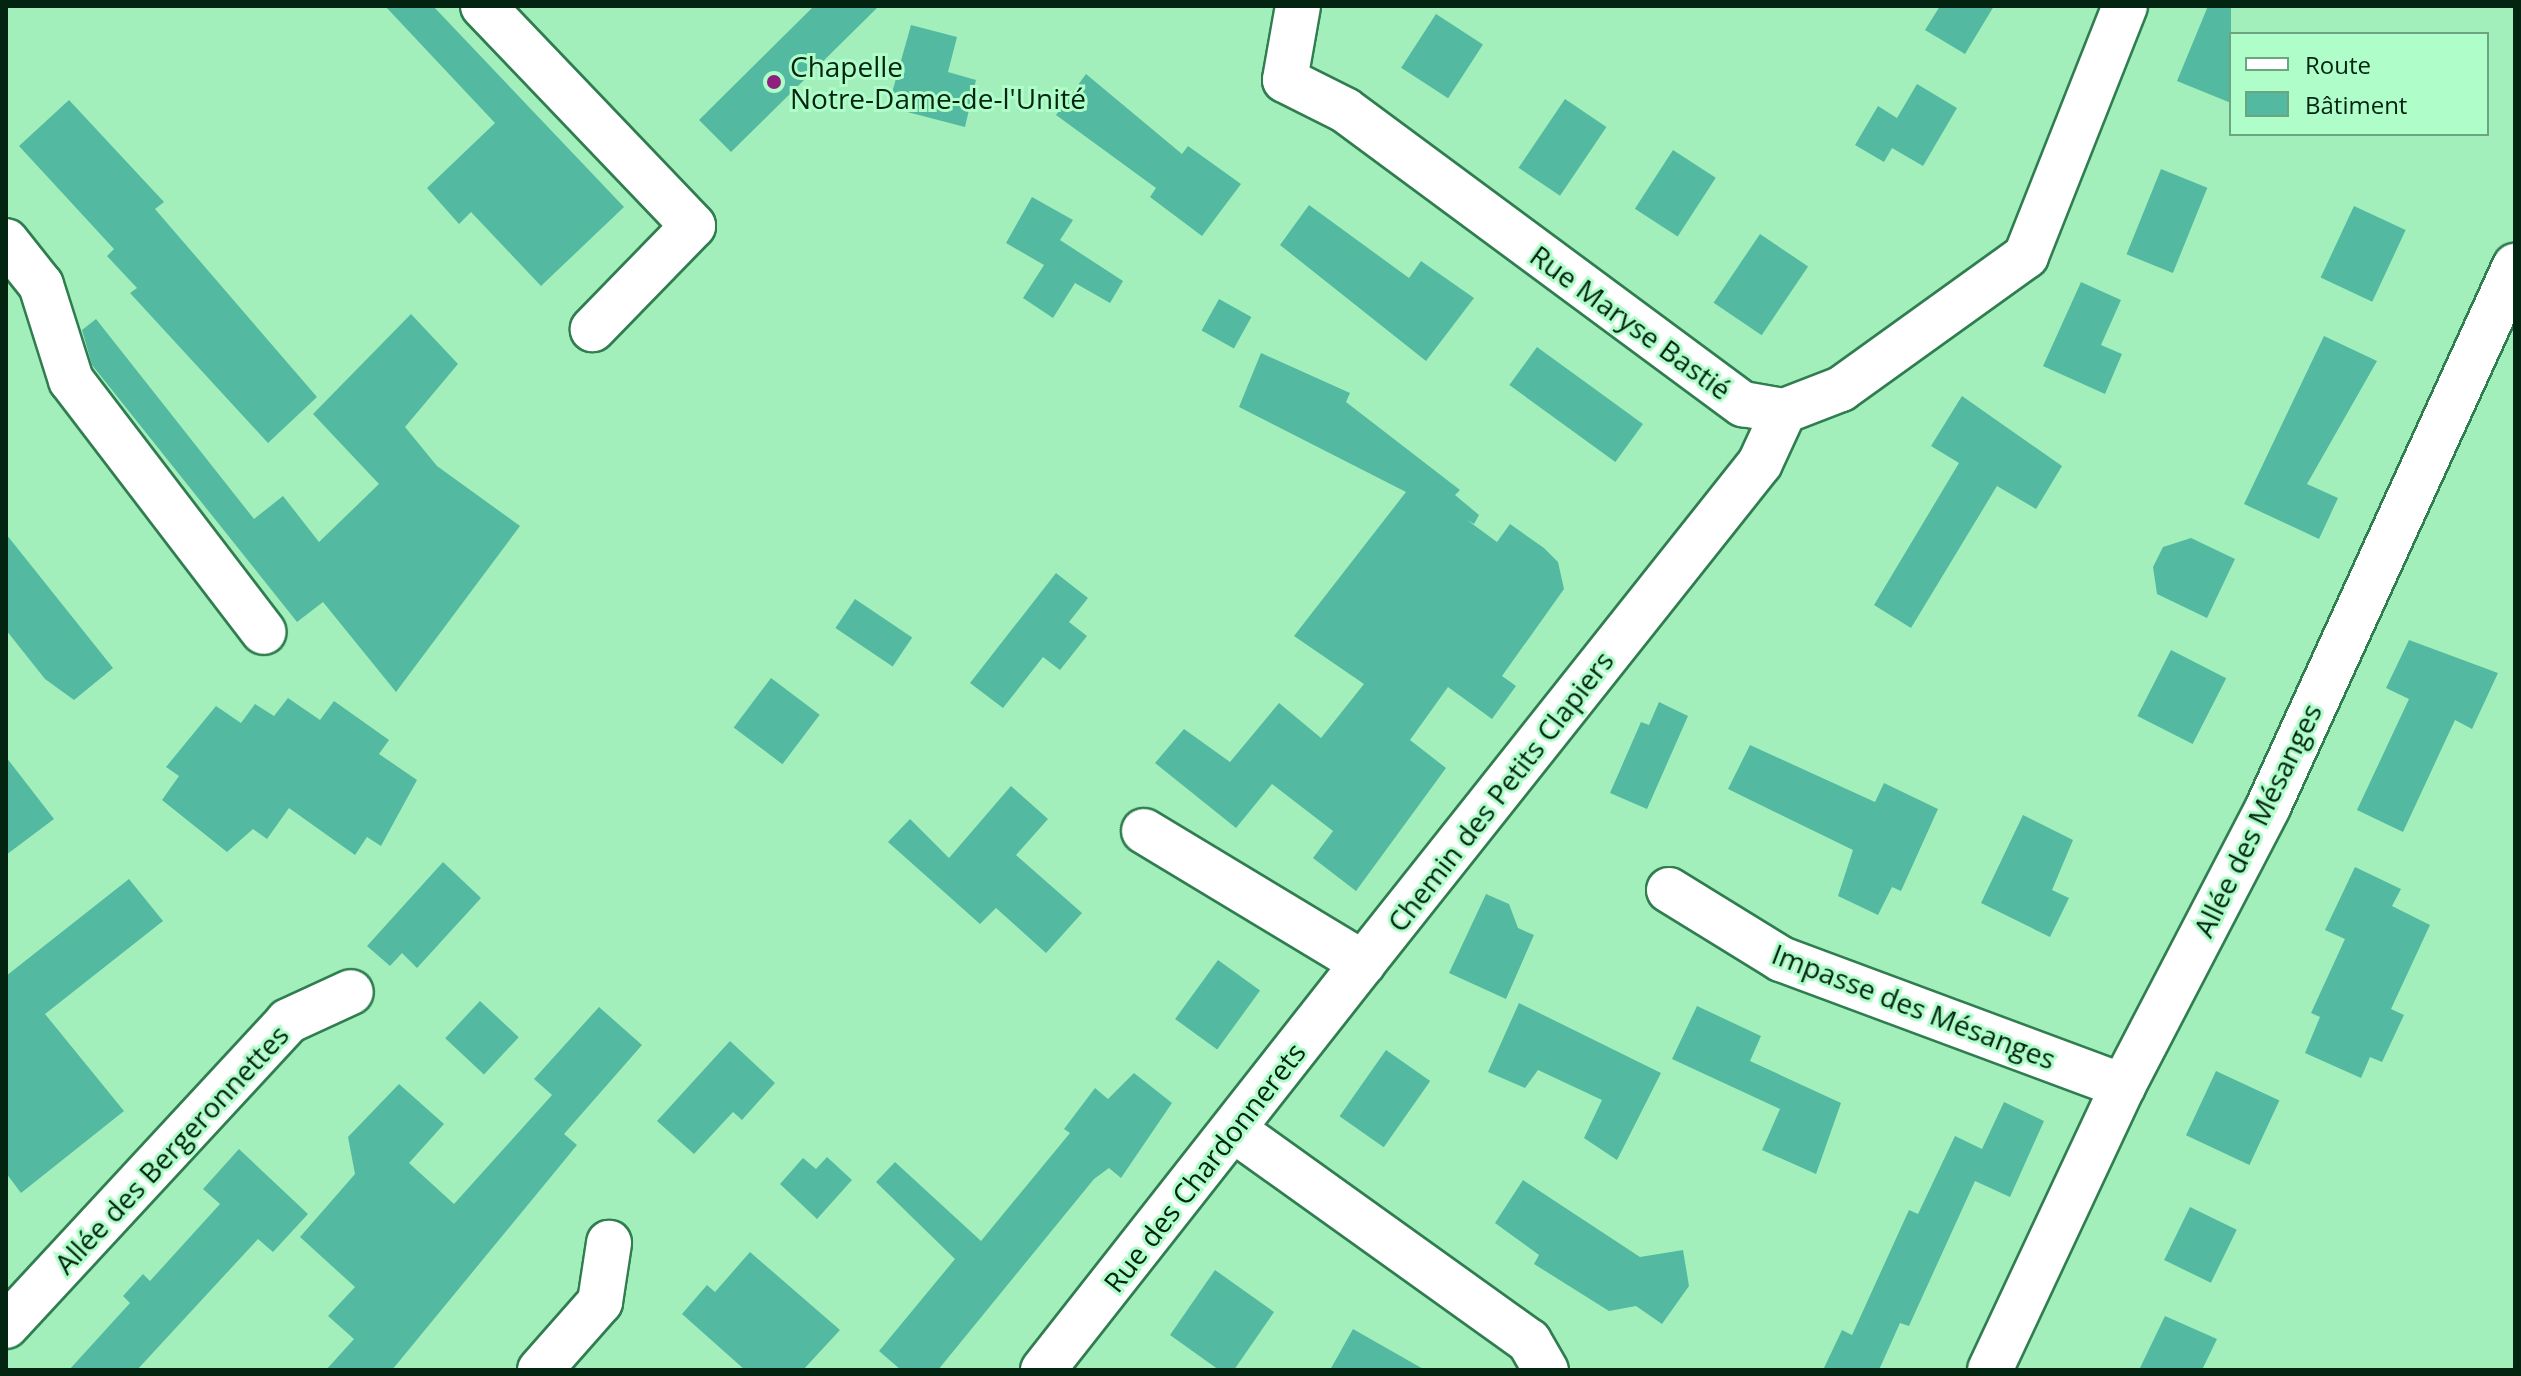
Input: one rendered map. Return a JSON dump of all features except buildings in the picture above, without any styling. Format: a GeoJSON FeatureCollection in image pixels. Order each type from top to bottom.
{"type":"FeatureCollection","features":[{"type":"Feature","properties":{"kind":"street"},"geometry":{"type":"LineString","coordinates":[[483,6],[693,226],[593,329]]}},
{"type":"Feature","properties":{"kind":"street","name":"Rue Maryse Bastié"},"geometry":{"type":"LineString","coordinates":[[1298,6],[1285,80],[1345,110],[1743,404],[1784,411]]}},
{"type":"Feature","properties":{"kind":"street"},"geometry":{"type":"LineString","coordinates":[[1784,411],[1841,389],[2026,256],[2125,6]]}},
{"type":"Feature","properties":{"kind":"street"},"geometry":{"type":"LineString","coordinates":[[6,241],[41,285],[71,380],[264,632]]}},
{"type":"Feature","properties":{"kind":"street","name":"Allée des Mésanges"},"geometry":{"type":"LineString","coordinates":[[1990,1370],[2123,1086],[2268,807],[2515,266]]}},
{"type":"Feature","properties":{"kind":"street","name":"Chemin des Petits Clapiers"},"geometry":{"type":"LineString","coordinates":[[1363,963],[1760,463],[1784,411]]}},
{"type":"Feature","properties":{"kind":"street"},"geometry":{"type":"LineString","coordinates":[[1144,831],[1363,963]]}},
{"type":"Feature","properties":{"kind":"street","name":"Impasse des Mésanges"},"geometry":{"type":"LineString","coordinates":[[1669,890],[1781,959],[2123,1086]]}},
{"type":"Feature","properties":{"kind":"street","name":"Rue des Chardonnerets"},"geometry":{"type":"LineString","coordinates":[[1043,1370],[1363,963]]}},
{"type":"Feature","properties":{"kind":"street","name":"Allée des Bergeronnettes"},"geometry":{"type":"LineString","coordinates":[[6,1326],[288,1021],[351,992]]}},
{"type":"Feature","properties":{"kind":"street"},"geometry":{"type":"LineString","coordinates":[[1234,1130],[1529,1341],[1546,1370]]}},
{"type":"Feature","properties":{"kind":"street"},"geometry":{"type":"LineString","coordinates":[[540,1370],[600,1302],[609,1243]]}},
{"type":"Feature","properties":{"kind":"place","name":"Chapelle Notre-Dame-de-l'Unité"},"geometry":{"type":"Point","coordinates":[774,82]}}]}
